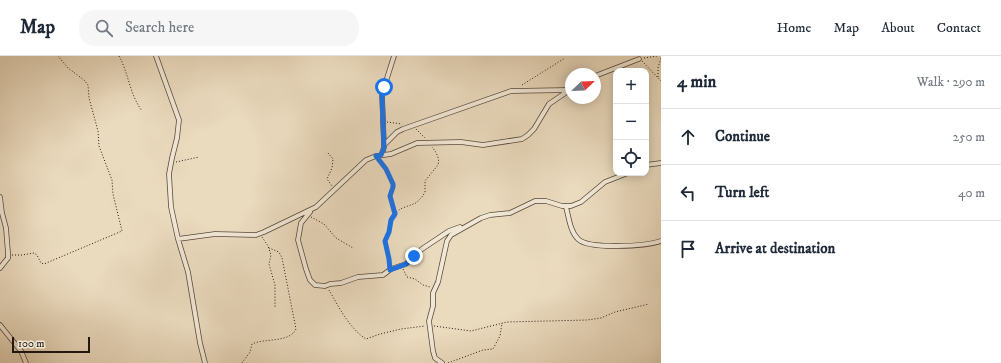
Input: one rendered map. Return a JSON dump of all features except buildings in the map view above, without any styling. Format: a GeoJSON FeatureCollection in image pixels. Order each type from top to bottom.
{"type":"FeatureCollection","features":[{"type":"Feature","properties":{"kind":"street"},"geometry":{"type":"LineString","coordinates":[[156,56],[179,120],[178,138],[169,174],[170,190],[174,222],[188,272],[200,344],[205,363]]}},
{"type":"Feature","properties":{"kind":"street"},"geometry":{"type":"LineString","coordinates":[[381,155],[384,144],[383,90],[394,56]]}},
{"type":"Feature","properties":{"kind":"street"},"geometry":{"type":"LineString","coordinates":[[601,74],[639,59]]}},
{"type":"Feature","properties":{"kind":"street"},"geometry":{"type":"LineString","coordinates":[[384,144],[397,132],[411,126],[516,90],[565,89]]}},
{"type":"Feature","properties":{"kind":"street"},"geometry":{"type":"LineString","coordinates":[[463,228],[449,231],[422,249],[406,264],[390,270],[382,276],[358,277],[326,286],[313,284],[302,258],[298,240],[300,226],[312,210],[370,157],[391,154],[415,144],[428,142],[461,142],[483,145],[522,139],[534,129],[549,104],[565,92]]}},
{"type":"Feature","properties":{"kind":"street"},"geometry":{"type":"LineString","coordinates":[[649,165],[661,163]]}},
{"type":"Feature","properties":{"kind":"street"},"geometry":{"type":"LineString","coordinates":[[442,363],[435,358],[433,353],[429,326],[433,306],[433,293],[438,282],[448,238],[453,233],[481,218],[490,215],[510,213],[535,201],[546,201],[566,207],[581,202],[608,180],[619,176]]}},
{"type":"Feature","properties":{"kind":"street"},"geometry":{"type":"LineString","coordinates":[[0,197],[6,228],[8,253],[8,258],[0,268]]}},
{"type":"Feature","properties":{"kind":"street"},"geometry":{"type":"LineString","coordinates":[[566,207],[572,228],[576,236],[584,243],[599,246],[652,243],[661,241]]}},
{"type":"Feature","properties":{"kind":"street"},"geometry":{"type":"LineString","coordinates":[[178,239],[215,234],[259,234],[312,210]]}},
{"type":"Feature","properties":{"kind":"street"},"geometry":{"type":"LineString","coordinates":[[0,325],[21,351],[26,363]]}},
{"type":"Feature","properties":{"kind":"path"},"geometry":{"type":"LineString","coordinates":[[8,253],[19,256],[34,253],[37,255],[40,263],[44,264],[119,233],[122,230],[113,192],[112,180],[99,146],[98,131],[88,85],[84,80],[68,68],[58,56]]}},
{"type":"Feature","properties":{"kind":"path"},"geometry":{"type":"LineString","coordinates":[[119,56],[133,97],[142,111]]}},
{"type":"Feature","properties":{"kind":"path"},"geometry":{"type":"LineString","coordinates":[[639,59],[657,56]]}},
{"type":"Feature","properties":{"kind":"path"},"geometry":{"type":"LineString","coordinates":[[516,90],[565,58]]}},
{"type":"Feature","properties":{"kind":"path"},"geometry":{"type":"LineString","coordinates":[[658,77],[658,68],[661,58]]}},
{"type":"Feature","properties":{"kind":"path"},"geometry":{"type":"LineString","coordinates":[[639,59],[658,77],[661,82]]}},
{"type":"Feature","properties":{"kind":"path"},"geometry":{"type":"LineString","coordinates":[[383,121],[411,126],[428,142],[438,158],[438,165],[425,181],[425,192],[422,197],[416,203],[400,209],[391,220],[389,232],[385,241],[390,270]]}},
{"type":"Feature","properties":{"kind":"path"},"geometry":{"type":"LineString","coordinates":[[328,153],[332,157],[333,166],[327,181],[335,188]]}},
{"type":"Feature","properties":{"kind":"path"},"geometry":{"type":"LineString","coordinates":[[376,156],[386,169],[393,184],[390,196],[395,214]]}},
{"type":"Feature","properties":{"kind":"path"},"geometry":{"type":"LineString","coordinates":[[171,163],[199,157]]}},
{"type":"Feature","properties":{"kind":"path"},"geometry":{"type":"LineString","coordinates":[[307,216],[327,226],[336,238],[353,248]]}},
{"type":"Feature","properties":{"kind":"path"},"geometry":{"type":"LineString","coordinates":[[259,234],[269,248],[271,255],[269,264],[275,285],[275,307]]}},
{"type":"Feature","properties":{"kind":"path"},"geometry":{"type":"LineString","coordinates":[[242,363],[250,352],[252,344],[288,337],[295,332],[296,329],[293,306],[282,258],[279,252],[269,248]]}},
{"type":"Feature","properties":{"kind":"path"},"geometry":{"type":"LineString","coordinates":[[400,266],[403,268],[407,277],[415,279],[423,285],[430,287],[433,293]]}},
{"type":"Feature","properties":{"kind":"path"},"geometry":{"type":"LineString","coordinates":[[326,286],[340,311],[366,339],[401,329],[429,326],[471,332],[502,323],[575,321],[601,318],[615,312],[649,304]]}},
{"type":"Feature","properties":{"kind":"path"},"geometry":{"type":"LineString","coordinates":[[448,363],[483,350],[493,349],[500,336],[502,323]]}},
{"type":"Feature","properties":{"kind":"route"},"geometry":{"type":"LineString","coordinates":[[384,87],[382,94],[384,148],[381,155],[376,156],[386,169],[393,185],[390,199],[395,214],[391,220],[389,232],[385,240],[390,270],[406,264],[414,256]]}}]}
